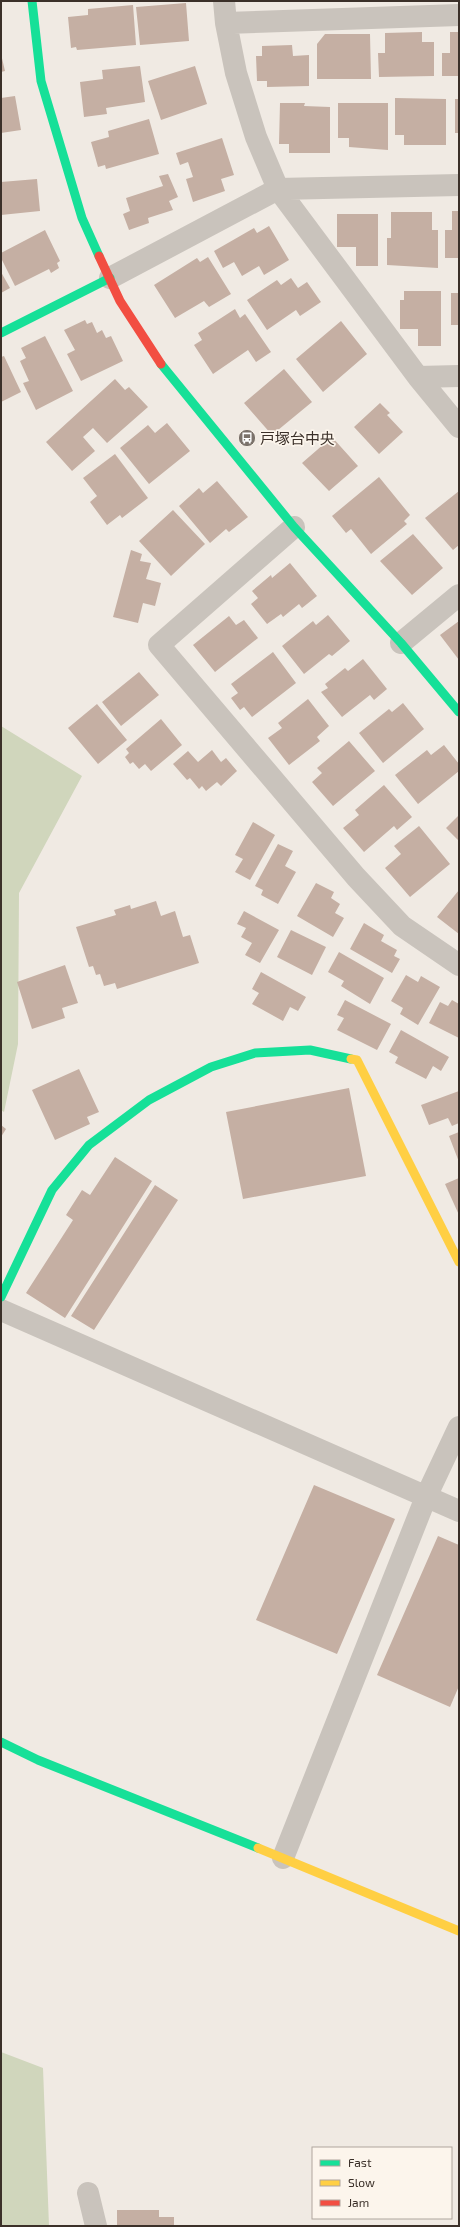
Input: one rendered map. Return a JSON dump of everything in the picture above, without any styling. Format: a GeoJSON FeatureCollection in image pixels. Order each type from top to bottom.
{"type":"FeatureCollection","features":[{"type":"Feature","properties":{"kind":"street"},"geometry":{"type":"LineString","coordinates":[[32,1],[41,81],[59,145],[82,218],[120,301],[156,357],[294,527],[401,643],[459,712]]}},
{"type":"Feature","properties":{"kind":"street"},"geometry":{"type":"LineString","coordinates":[[224,1],[226,23],[236,73],[256,137],[278,189],[418,377],[459,427]]}},
{"type":"Feature","properties":{"kind":"street"},"geometry":{"type":"LineString","coordinates":[[226,23],[459,14]]}},
{"type":"Feature","properties":{"kind":"street"},"geometry":{"type":"LineString","coordinates":[[1,333],[110,278],[278,189],[459,185]]}},
{"type":"Feature","properties":{"kind":"street"},"geometry":{"type":"LineString","coordinates":[[418,377],[459,376]]}},
{"type":"Feature","properties":{"kind":"street"},"geometry":{"type":"LineString","coordinates":[[294,527],[160,645],[351,871],[391,915],[402,926],[459,965]]}},
{"type":"Feature","properties":{"kind":"street"},"geometry":{"type":"LineString","coordinates":[[401,643],[459,595]]}},
{"type":"Feature","properties":{"kind":"street"},"geometry":{"type":"LineString","coordinates":[[1,1297],[52,1190],[89,1145],[149,1100],[211,1067],[255,1053],[310,1050],[357,1060],[459,1262]]}},
{"type":"Feature","properties":{"kind":"street"},"geometry":{"type":"LineString","coordinates":[[1,1310],[426,1497],[459,1510]]}},
{"type":"Feature","properties":{"kind":"street"},"geometry":{"type":"LineString","coordinates":[[283,1858],[426,1497],[459,1427]]}},
{"type":"Feature","properties":{"kind":"street"},"geometry":{"type":"LineString","coordinates":[[1,1742],[38,1760],[283,1858],[459,1932]]}},
{"type":"Feature","properties":{"kind":"street"},"geometry":{"type":"LineString","coordinates":[[88,2193],[96,2226]]}},
{"type":"Feature","properties":{"kind":"green space"},"geometry":{"type":"Polygon","coordinates":[[[1,726],[82,776],[19,893],[18,1044],[4,1112],[1,1110],[1,726]]]}},
{"type":"Feature","properties":{"kind":"green space"},"geometry":{"type":"Polygon","coordinates":[[[1,2052],[43,2068],[49,2226],[1,2226],[1,2052]]]}},
{"type":"Feature","properties":{"kind":"building"},"geometry":{"type":"Polygon","coordinates":[[[186,3],[189,41],[140,45],[136,7],[186,3]]]}},
{"type":"Feature","properties":{"kind":"building"},"geometry":{"type":"Polygon","coordinates":[[[133,5],[136,45],[77,50],[76,47],[71,48],[68,17],[88,15],[88,9],[133,5]]]}},
{"type":"Feature","properties":{"kind":"building"},"geometry":{"type":"Polygon","coordinates":[[[422,32],[422,42],[434,42],[434,76],[379,77],[378,53],[385,53],[385,33],[422,32]]]}},
{"type":"Feature","properties":{"kind":"building"},"geometry":{"type":"Polygon","coordinates":[[[450,32],[459,32],[459,76],[442,76],[442,53],[450,53],[450,32]]]}},
{"type":"Feature","properties":{"kind":"building"},"geometry":{"type":"Polygon","coordinates":[[[325,34],[370,34],[371,79],[317,79],[317,44],[325,34]]]}},
{"type":"Feature","properties":{"kind":"building"},"geometry":{"type":"Polygon","coordinates":[[[292,45],[293,56],[309,55],[309,86],[267,87],[267,81],[257,81],[256,56],[262,56],[262,46],[292,45]]]}},
{"type":"Feature","properties":{"kind":"building"},"geometry":{"type":"Polygon","coordinates":[[[1,54],[5,71],[1,72],[1,54]]]}},
{"type":"Feature","properties":{"kind":"building"},"geometry":{"type":"Polygon","coordinates":[[[140,66],[145,102],[106,108],[107,114],[84,117],[80,82],[103,79],[102,70],[140,66]]]}},
{"type":"Feature","properties":{"kind":"building"},"geometry":{"type":"Polygon","coordinates":[[[195,66],[207,104],[161,120],[148,81],[195,66]]]}},
{"type":"Feature","properties":{"kind":"building"},"geometry":{"type":"Polygon","coordinates":[[[15,96],[21,130],[1,133],[1,98],[15,96]]]}},
{"type":"Feature","properties":{"kind":"building"},"geometry":{"type":"Polygon","coordinates":[[[395,98],[446,99],[446,145],[404,145],[404,135],[395,135],[395,98]]]}},
{"type":"Feature","properties":{"kind":"building"},"geometry":{"type":"Polygon","coordinates":[[[455,99],[459,99],[459,133],[455,133],[455,99]]]}},
{"type":"Feature","properties":{"kind":"building"},"geometry":{"type":"Polygon","coordinates":[[[280,103],[305,103],[304,106],[330,107],[330,153],[289,153],[289,144],[279,144],[280,103]]]}},
{"type":"Feature","properties":{"kind":"building"},"geometry":{"type":"Polygon","coordinates":[[[338,103],[388,103],[388,150],[349,147],[349,138],[338,138],[338,103]]]}},
{"type":"Feature","properties":{"kind":"building"},"geometry":{"type":"Polygon","coordinates":[[[149,119],[159,154],[106,169],[105,165],[98,167],[91,142],[109,137],[108,131],[149,119]]]}},
{"type":"Feature","properties":{"kind":"building"},"geometry":{"type":"Polygon","coordinates":[[[222,138],[234,175],[221,179],[225,191],[193,202],[186,179],[193,177],[188,162],[180,165],[176,153],[222,138]]]}},
{"type":"Feature","properties":{"kind":"building"},"geometry":{"type":"Polygon","coordinates":[[[168,174],[178,197],[169,201],[173,210],[148,218],[149,223],[129,230],[123,214],[130,211],[126,198],[163,186],[159,176],[168,174]]]}},
{"type":"Feature","properties":{"kind":"building"},"geometry":{"type":"Polygon","coordinates":[[[37,179],[40,211],[1,215],[1,182],[37,179]]]}},
{"type":"Feature","properties":{"kind":"building"},"geometry":{"type":"Polygon","coordinates":[[[452,211],[459,211],[459,258],[445,258],[445,230],[452,230],[452,211]]]}},
{"type":"Feature","properties":{"kind":"building"},"geometry":{"type":"Polygon","coordinates":[[[391,212],[432,212],[432,230],[438,230],[438,268],[387,265],[387,238],[391,238],[391,212]]]}},
{"type":"Feature","properties":{"kind":"building"},"geometry":{"type":"Polygon","coordinates":[[[337,214],[378,214],[378,266],[356,266],[356,247],[337,247],[337,214]]]}},
{"type":"Feature","properties":{"kind":"building"},"geometry":{"type":"Polygon","coordinates":[[[269,226],[289,260],[264,275],[259,266],[242,276],[234,262],[223,268],[214,251],[254,228],[257,233],[269,226]]]}},
{"type":"Feature","properties":{"kind":"building"},"geometry":{"type":"Polygon","coordinates":[[[45,230],[60,261],[57,263],[59,268],[51,273],[49,269],[15,286],[1,258],[1,253],[45,230]]]}},
{"type":"Feature","properties":{"kind":"building"},"geometry":{"type":"Polygon","coordinates":[[[208,257],[231,294],[209,307],[204,301],[175,318],[154,285],[197,258],[200,262],[208,257]]]}},
{"type":"Feature","properties":{"kind":"building"},"geometry":{"type":"Polygon","coordinates":[[[1,272],[10,288],[1,293],[1,272]]]}},
{"type":"Feature","properties":{"kind":"building"},"geometry":{"type":"Polygon","coordinates":[[[291,278],[298,288],[307,282],[321,302],[300,316],[296,310],[267,330],[247,300],[277,280],[281,285],[291,278]]]}},
{"type":"Feature","properties":{"kind":"building"},"geometry":{"type":"Polygon","coordinates":[[[404,291],[441,291],[441,346],[418,346],[418,329],[400,329],[400,300],[404,300],[404,291]]]}},
{"type":"Feature","properties":{"kind":"building"},"geometry":{"type":"Polygon","coordinates":[[[451,293],[459,293],[459,325],[451,325],[451,293]]]}},
{"type":"Feature","properties":{"kind":"building"},"geometry":{"type":"Polygon","coordinates":[[[235,309],[240,318],[245,314],[271,352],[256,362],[248,350],[213,374],[194,345],[202,340],[198,333],[235,309]]]}},
{"type":"Feature","properties":{"kind":"building"},"geometry":{"type":"Polygon","coordinates":[[[85,320],[87,324],[92,322],[97,333],[102,330],[106,338],[111,336],[123,361],[81,381],[67,354],[75,350],[64,330],[85,320]]]}},
{"type":"Feature","properties":{"kind":"building"},"geometry":{"type":"Polygon","coordinates":[[[341,321],[367,354],[323,392],[296,359],[341,321]]]}},
{"type":"Feature","properties":{"kind":"building"},"geometry":{"type":"Polygon","coordinates":[[[45,336],[73,391],[36,410],[23,383],[29,381],[20,361],[26,358],[21,348],[45,336]]]}},
{"type":"Feature","properties":{"kind":"building"},"geometry":{"type":"Polygon","coordinates":[[[4,356],[21,392],[1,402],[1,357],[4,356]]]}},
{"type":"Feature","properties":{"kind":"building"},"geometry":{"type":"Polygon","coordinates":[[[284,369],[312,402],[272,435],[244,403],[284,369]]]}},
{"type":"Feature","properties":{"kind":"building"},"geometry":{"type":"Polygon","coordinates":[[[115,379],[125,390],[129,387],[148,407],[107,443],[93,428],[83,437],[95,451],[72,471],[46,442],[115,379]]]}},
{"type":"Feature","properties":{"kind":"building"},"geometry":{"type":"Polygon","coordinates":[[[380,403],[390,413],[387,415],[403,432],[379,454],[354,427],[380,403]]]}},
{"type":"Feature","properties":{"kind":"building"},"geometry":{"type":"Polygon","coordinates":[[[167,423],[190,451],[149,484],[120,448],[148,425],[155,433],[167,423]]]}},
{"type":"Feature","properties":{"kind":"building"},"geometry":{"type":"Polygon","coordinates":[[[332,437],[358,466],[329,491],[302,463],[332,437]]]}},
{"type":"Feature","properties":{"kind":"building"},"geometry":{"type":"Polygon","coordinates":[[[115,454],[148,498],[122,518],[120,515],[107,525],[90,502],[97,496],[83,478],[115,454]]]}},
{"type":"Feature","properties":{"kind":"building"},"geometry":{"type":"Polygon","coordinates":[[[379,477],[410,515],[404,521],[407,524],[371,554],[351,529],[346,533],[332,516],[379,477]]]}},
{"type":"Feature","properties":{"kind":"building"},"geometry":{"type":"Polygon","coordinates":[[[217,481],[248,517],[229,532],[226,529],[210,543],[179,506],[199,488],[203,493],[217,481]]]}},
{"type":"Feature","properties":{"kind":"building"},"geometry":{"type":"Polygon","coordinates":[[[459,491],[459,545],[453,550],[425,518],[459,491]]]}},
{"type":"Feature","properties":{"kind":"building"},"geometry":{"type":"Polygon","coordinates":[[[173,510],[205,544],[171,576],[139,541],[173,510]]]}},
{"type":"Feature","properties":{"kind":"building"},"geometry":{"type":"Polygon","coordinates":[[[413,534],[443,568],[412,595],[380,561],[413,534]]]}},
{"type":"Feature","properties":{"kind":"building"},"geometry":{"type":"Polygon","coordinates":[[[131,550],[142,554],[140,561],[151,563],[146,579],[161,583],[155,606],[143,603],[138,623],[113,617],[131,550]]]}},
{"type":"Feature","properties":{"kind":"building"},"geometry":{"type":"Polygon","coordinates":[[[290,563],[317,596],[302,608],[299,604],[283,617],[281,614],[267,624],[251,604],[258,598],[252,591],[271,575],[272,578],[290,563]]]}},
{"type":"Feature","properties":{"kind":"building"},"geometry":{"type":"Polygon","coordinates":[[[328,615],[350,641],[332,656],[329,654],[304,674],[282,646],[313,621],[316,625],[328,615]]]}},
{"type":"Feature","properties":{"kind":"building"},"geometry":{"type":"Polygon","coordinates":[[[229,616],[236,625],[244,620],[258,638],[215,672],[193,645],[229,616]]]}},
{"type":"Feature","properties":{"kind":"building"},"geometry":{"type":"Polygon","coordinates":[[[459,621],[459,660],[440,635],[459,621]]]}},
{"type":"Feature","properties":{"kind":"building"},"geometry":{"type":"Polygon","coordinates":[[[273,652],[296,683],[252,717],[244,707],[240,710],[231,698],[238,693],[231,684],[273,652]]]}},
{"type":"Feature","properties":{"kind":"building"},"geometry":{"type":"Polygon","coordinates":[[[363,659],[387,689],[374,700],[370,695],[342,717],[321,692],[328,688],[325,684],[345,668],[348,671],[363,659]]]}},
{"type":"Feature","properties":{"kind":"building"},"geometry":{"type":"Polygon","coordinates":[[[139,672],[159,695],[121,726],[102,702],[139,672]]]}},
{"type":"Feature","properties":{"kind":"building"},"geometry":{"type":"Polygon","coordinates":[[[308,699],[329,726],[317,737],[320,741],[289,765],[268,738],[282,728],[278,723],[308,699]]]}},
{"type":"Feature","properties":{"kind":"building"},"geometry":{"type":"Polygon","coordinates":[[[403,703],[424,729],[383,763],[359,733],[389,709],[392,712],[403,703]]]}},
{"type":"Feature","properties":{"kind":"building"},"geometry":{"type":"Polygon","coordinates":[[[97,704],[127,740],[98,764],[68,728],[97,704]]]}},
{"type":"Feature","properties":{"kind":"building"},"geometry":{"type":"Polygon","coordinates":[[[161,719],[182,745],[151,771],[145,764],[139,769],[133,762],[130,764],[125,757],[129,753],[126,749],[161,719]]]}},
{"type":"Feature","properties":{"kind":"building"},"geometry":{"type":"Polygon","coordinates":[[[349,741],[375,771],[333,806],[312,782],[322,773],[317,768],[349,741]]]}},
{"type":"Feature","properties":{"kind":"building"},"geometry":{"type":"Polygon","coordinates":[[[444,745],[459,764],[459,771],[418,804],[395,775],[427,750],[431,755],[444,745]]]}},
{"type":"Feature","properties":{"kind":"building"},"geometry":{"type":"Polygon","coordinates":[[[212,750],[221,762],[226,758],[237,771],[221,786],[217,782],[206,791],[202,786],[199,789],[190,778],[187,780],[173,764],[188,751],[198,762],[212,750]]]}},
{"type":"Feature","properties":{"kind":"building"},"geometry":{"type":"Polygon","coordinates":[[[384,785],[412,817],[397,830],[394,826],[364,852],[343,828],[359,815],[355,810],[384,785]]]}},
{"type":"Feature","properties":{"kind":"building"},"geometry":{"type":"Polygon","coordinates":[[[459,815],[459,841],[446,828],[459,815]]]}},
{"type":"Feature","properties":{"kind":"building"},"geometry":{"type":"Polygon","coordinates":[[[253,822],[275,835],[250,880],[235,872],[243,859],[235,855],[253,822]]]}},
{"type":"Feature","properties":{"kind":"building"},"geometry":{"type":"Polygon","coordinates":[[[419,826],[450,864],[410,897],[385,868],[401,854],[394,846],[419,826]]]}},
{"type":"Feature","properties":{"kind":"building"},"geometry":{"type":"Polygon","coordinates":[[[278,844],[293,851],[285,866],[296,872],[278,904],[261,895],[263,890],[255,886],[278,844]]]}},
{"type":"Feature","properties":{"kind":"building"},"geometry":{"type":"Polygon","coordinates":[[[316,883],[334,892],[331,898],[340,904],[335,913],[344,918],[333,937],[297,916],[316,883]]]}},
{"type":"Feature","properties":{"kind":"building"},"geometry":{"type":"Polygon","coordinates":[[[459,890],[459,934],[437,917],[459,890]]]}},
{"type":"Feature","properties":{"kind":"building"},"geometry":{"type":"Polygon","coordinates":[[[156,901],[161,916],[175,911],[183,937],[190,935],[199,963],[117,989],[115,983],[104,986],[100,974],[96,975],[93,966],[89,967],[76,927],[116,915],[114,910],[130,905],[131,909],[156,901]]]}},
{"type":"Feature","properties":{"kind":"building"},"geometry":{"type":"Polygon","coordinates":[[[244,911],[279,930],[260,963],[245,955],[252,943],[241,937],[246,928],[237,924],[244,911]]]}},
{"type":"Feature","properties":{"kind":"building"},"geometry":{"type":"Polygon","coordinates":[[[364,923],[384,935],[381,941],[397,950],[394,956],[400,959],[392,973],[350,949],[364,923]]]}},
{"type":"Feature","properties":{"kind":"building"},"geometry":{"type":"Polygon","coordinates":[[[291,930],[326,947],[312,975],[277,957],[291,930]]]}},
{"type":"Feature","properties":{"kind":"building"},"geometry":{"type":"Polygon","coordinates":[[[339,952],[384,978],[370,1004],[341,986],[344,981],[328,972],[339,952]]]}},
{"type":"Feature","properties":{"kind":"building"},"geometry":{"type":"Polygon","coordinates":[[[65,965],[78,1003],[62,1008],[65,1018],[32,1029],[17,982],[65,965]]]}},
{"type":"Feature","properties":{"kind":"building"},"geometry":{"type":"Polygon","coordinates":[[[261,972],[306,997],[298,1011],[290,1007],[283,1021],[252,1004],[259,993],[252,989],[261,972]]]}},
{"type":"Feature","properties":{"kind":"building"},"geometry":{"type":"Polygon","coordinates":[[[406,975],[418,982],[421,976],[440,987],[418,1025],[400,1014],[403,1008],[391,1001],[406,975]]]}},
{"type":"Feature","properties":{"kind":"building"},"geometry":{"type":"Polygon","coordinates":[[[345,1000],[391,1024],[377,1050],[337,1030],[344,1018],[337,1015],[345,1000]]]}},
{"type":"Feature","properties":{"kind":"building"},"geometry":{"type":"Polygon","coordinates":[[[452,1000],[459,1004],[459,1038],[429,1023],[440,1002],[448,1006],[452,1000]]]}},
{"type":"Feature","properties":{"kind":"building"},"geometry":{"type":"Polygon","coordinates":[[[401,1030],[449,1057],[441,1071],[433,1066],[426,1079],[395,1063],[398,1057],[389,1052],[401,1030]]]}},
{"type":"Feature","properties":{"kind":"building"},"geometry":{"type":"Polygon","coordinates":[[[79,1069],[99,1112],[87,1117],[90,1124],[55,1140],[32,1090],[79,1069]]]}},
{"type":"Feature","properties":{"kind":"building"},"geometry":{"type":"Polygon","coordinates":[[[349,1088],[366,1176],[243,1199],[226,1112],[349,1088]]]}},
{"type":"Feature","properties":{"kind":"building"},"geometry":{"type":"Polygon","coordinates":[[[459,1091],[459,1123],[452,1126],[448,1118],[429,1125],[421,1105],[459,1091]]]}},
{"type":"Feature","properties":{"kind":"building"},"geometry":{"type":"Polygon","coordinates":[[[1,1125],[6,1129],[1,1137],[1,1125]]]}},
{"type":"Feature","properties":{"kind":"building"},"geometry":{"type":"Polygon","coordinates":[[[459,1132],[459,1162],[449,1136],[459,1132]]]}},
{"type":"Feature","properties":{"kind":"building"},"geometry":{"type":"Polygon","coordinates":[[[115,1157],[152,1181],[65,1318],[26,1293],[73,1220],[66,1215],[82,1190],[90,1195],[115,1157]]]}},
{"type":"Feature","properties":{"kind":"building"},"geometry":{"type":"Polygon","coordinates":[[[459,1178],[459,1215],[445,1184],[459,1178]]]}},
{"type":"Feature","properties":{"kind":"building"},"geometry":{"type":"Polygon","coordinates":[[[155,1185],[178,1200],[94,1330],[71,1316],[155,1185]]]}},
{"type":"Feature","properties":{"kind":"building"},"geometry":{"type":"Polygon","coordinates":[[[314,1485],[395,1519],[337,1654],[256,1620],[314,1485]]]}},
{"type":"Feature","properties":{"kind":"building"},"geometry":{"type":"Polygon","coordinates":[[[438,1536],[459,1545],[459,1686],[450,1707],[377,1675],[438,1536]]]}},
{"type":"Feature","properties":{"kind":"building"},"geometry":{"type":"Polygon","coordinates":[[[117,2210],[159,2210],[159,2217],[174,2217],[174,2226],[117,2226],[117,2210]]]}},
{"type":"Feature","properties":{"kind":"traffic: fast"},"geometry":{"type":"LineString","coordinates":[[32,1],[41,81],[82,218],[99,256]]}},
{"type":"Feature","properties":{"kind":"traffic: fast"},"geometry":{"type":"LineString","coordinates":[[1,333],[110,278]]}},
{"type":"Feature","properties":{"kind":"traffic: fast"},"geometry":{"type":"LineString","coordinates":[[161,364],[294,527],[401,643],[459,712]]}},
{"type":"Feature","properties":{"kind":"traffic: fast"},"geometry":{"type":"LineString","coordinates":[[1,1297],[52,1190],[89,1145],[149,1100],[211,1067],[255,1053],[310,1050],[351,1059]]}},
{"type":"Feature","properties":{"kind":"traffic: fast"},"geometry":{"type":"LineString","coordinates":[[1,1742],[38,1760],[258,1848]]}},
{"type":"Feature","properties":{"kind":"traffic: slow"},"geometry":{"type":"LineString","coordinates":[[351,1059],[357,1060],[459,1262]]}},
{"type":"Feature","properties":{"kind":"traffic: slow"},"geometry":{"type":"LineString","coordinates":[[258,1848],[459,1931]]}},
{"type":"Feature","properties":{"kind":"traffic: jam"},"geometry":{"type":"LineString","coordinates":[[99,256],[120,301],[161,364]]}},
{"type":"Feature","properties":{"kind":"place","name":"戸塚台中央"},"geometry":{"type":"Point","coordinates":[247,438]}}]}
